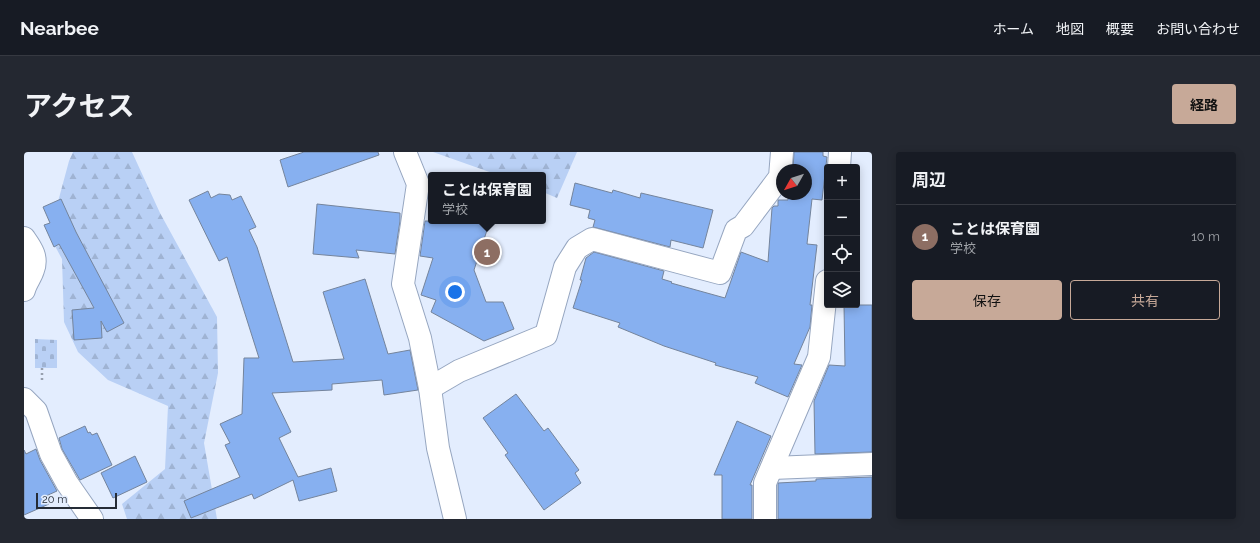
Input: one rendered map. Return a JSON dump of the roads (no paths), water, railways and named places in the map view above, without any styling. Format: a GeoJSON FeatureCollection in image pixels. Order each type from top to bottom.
{"type":"FeatureCollection","features":[{"type":"Feature","properties":{"kind":"street"},"geometry":{"type":"LineString","coordinates":[[405,152],[418,184],[403,284],[420,338],[430,388],[438,448],[454,519]]}},
{"type":"Feature","properties":{"kind":"street"},"geometry":{"type":"LineString","coordinates":[[430,388],[459,371],[546,335],[565,267],[577,248],[592,239],[720,273],[736,230],[743,226],[780,177],[782,152]]}},
{"type":"Feature","properties":{"kind":"street"},"geometry":{"type":"LineString","coordinates":[[839,164],[840,152]]}},
{"type":"Feature","properties":{"kind":"street"},"geometry":{"type":"LineString","coordinates":[[24,238],[34,253],[34,269],[26,283],[24,290]]}},
{"type":"Feature","properties":{"kind":"street"},"geometry":{"type":"LineString","coordinates":[[765,519],[765,483],[819,357],[824,308]]}},
{"type":"Feature","properties":{"kind":"street"},"geometry":{"type":"LineString","coordinates":[[24,399],[36,411],[51,454],[68,484],[92,519]]}},
{"type":"Feature","properties":{"kind":"street"},"geometry":{"type":"LineString","coordinates":[[772,468],[872,464]]}},
{"type":"Feature","properties":{"kind":"place","name":"ことは保育園"},"geometry":{"type":"Point","coordinates":[487,252]}}]}
